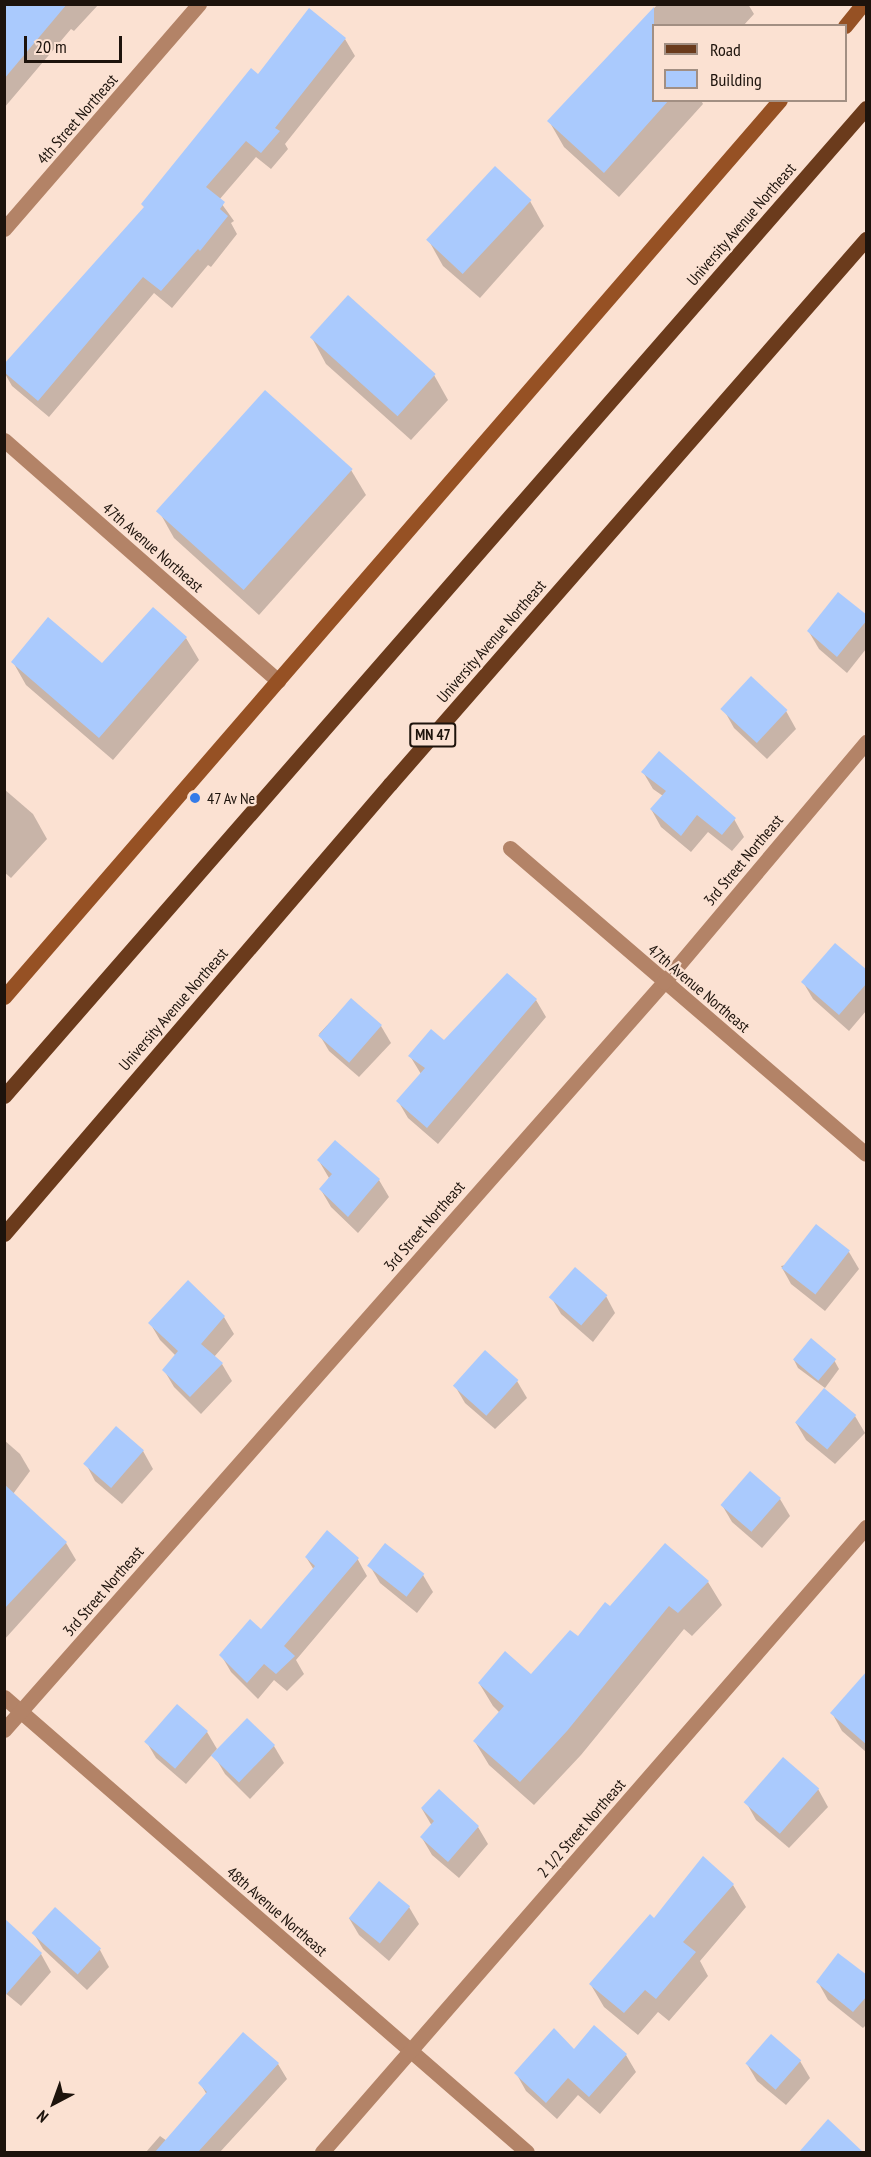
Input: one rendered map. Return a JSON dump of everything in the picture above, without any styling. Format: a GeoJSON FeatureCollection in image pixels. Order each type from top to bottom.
{"type":"FeatureCollection","features":[{"type":"Feature","properties":{"kind":"main road","name":"University Avenue Northeast"},"geometry":{"type":"LineString","coordinates":[[4,1096],[867,108]]}},
{"type":"Feature","properties":{"kind":"main road","name":"University Avenue Northeast"},"geometry":{"type":"LineString","coordinates":[[4,1234],[390,784],[867,239]]}},
{"type":"Feature","properties":{"kind":"street","name":"4th Street Northeast"},"geometry":{"type":"LineString","coordinates":[[4,229],[199,4]]}},
{"type":"Feature","properties":{"kind":"street"},"geometry":{"type":"LineString","coordinates":[[847,24],[863,4]]}},
{"type":"Feature","properties":{"kind":"street"},"geometry":{"type":"LineString","coordinates":[[4,998],[778,102]]}},
{"type":"Feature","properties":{"kind":"street","name":"47th Avenue Northeast"},"geometry":{"type":"LineString","coordinates":[[4,440],[278,681]]}},
{"type":"Feature","properties":{"kind":"street","name":"3rd Street Northeast"},"geometry":{"type":"LineString","coordinates":[[4,1731],[664,982],[867,742]]}},
{"type":"Feature","properties":{"kind":"street","name":"47th Avenue Northeast"},"geometry":{"type":"LineString","coordinates":[[510,848],[867,1154]]}},
{"type":"Feature","properties":{"kind":"street","name":"2 1/2 Street Northeast"},"geometry":{"type":"LineString","coordinates":[[322,2152],[867,1527]]}},
{"type":"Feature","properties":{"kind":"street","name":"48th Avenue Northeast"},"geometry":{"type":"LineString","coordinates":[[4,1697],[527,2152]]}},
{"type":"Feature","properties":{"kind":"building"},"geometry":{"type":"Polygon","coordinates":[[[4,4],[67,4],[4,79],[4,4]]]}},
{"type":"Feature","properties":{"kind":"building"},"geometry":{"type":"Polygon","coordinates":[[[654,7],[652,102],[667,102],[604,173],[547,121],[654,7]]]}},
{"type":"Feature","properties":{"kind":"building"},"geometry":{"type":"Polygon","coordinates":[[[309,8],[346,38],[275,128],[280,131],[261,153],[246,141],[206,187],[225,202],[220,209],[228,216],[200,251],[198,249],[161,291],[143,277],[38,401],[4,372],[4,364],[144,207],[141,204],[251,68],[258,74],[309,8]]]}},
{"type":"Feature","properties":{"kind":"building"},"geometry":{"type":"Polygon","coordinates":[[[495,166],[532,200],[463,274],[426,240],[495,166]]]}},
{"type":"Feature","properties":{"kind":"building"},"geometry":{"type":"Polygon","coordinates":[[[348,295],[436,374],[398,416],[310,337],[348,295]]]}},
{"type":"Feature","properties":{"kind":"building"},"geometry":{"type":"Polygon","coordinates":[[[265,390],[353,469],[244,590],[156,511],[265,390]]]}},
{"type":"Feature","properties":{"kind":"building"},"geometry":{"type":"Polygon","coordinates":[[[838,592],[867,615],[867,620],[837,657],[807,631],[838,592]]]}},
{"type":"Feature","properties":{"kind":"building"},"geometry":{"type":"Polygon","coordinates":[[[153,607],[187,637],[99,738],[11,662],[48,617],[102,663],[153,607]]]}},
{"type":"Feature","properties":{"kind":"building"},"geometry":{"type":"Polygon","coordinates":[[[751,676],[788,710],[757,743],[720,709],[751,676]]]}},
{"type":"Feature","properties":{"kind":"building"},"geometry":{"type":"Polygon","coordinates":[[[659,751],[736,818],[722,835],[697,815],[681,836],[650,809],[666,791],[641,772],[659,751]]]}},
{"type":"Feature","properties":{"kind":"building"},"geometry":{"type":"Polygon","coordinates":[[[835,943],[867,970],[867,983],[839,1015],[801,982],[835,943]]]}},
{"type":"Feature","properties":{"kind":"building"},"geometry":{"type":"Polygon","coordinates":[[[507,973],[537,999],[427,1128],[396,1101],[425,1068],[408,1056],[431,1029],[444,1040],[507,973]]]}},
{"type":"Feature","properties":{"kind":"building"},"geometry":{"type":"Polygon","coordinates":[[[351,998],[382,1025],[349,1063],[318,1036],[351,998]]]}},
{"type":"Feature","properties":{"kind":"building"},"geometry":{"type":"Polygon","coordinates":[[[335,1140],[380,1179],[348,1217],[319,1189],[332,1174],[317,1160],[335,1140]]]}},
{"type":"Feature","properties":{"kind":"building"},"geometry":{"type":"Polygon","coordinates":[[[816,1224],[850,1250],[815,1295],[782,1268],[816,1224]]]}},
{"type":"Feature","properties":{"kind":"building"},"geometry":{"type":"Polygon","coordinates":[[[575,1267],[607,1295],[581,1325],[549,1297],[575,1267]]]}},
{"type":"Feature","properties":{"kind":"building"},"geometry":{"type":"Polygon","coordinates":[[[188,1280],[225,1316],[201,1344],[223,1363],[190,1397],[162,1370],[178,1351],[148,1323],[188,1280]]]}},
{"type":"Feature","properties":{"kind":"building"},"geometry":{"type":"Polygon","coordinates":[[[811,1338],[836,1359],[818,1381],[793,1359],[811,1338]]]}},
{"type":"Feature","properties":{"kind":"building"},"geometry":{"type":"Polygon","coordinates":[[[485,1350],[518,1380],[486,1416],[453,1386],[485,1350]]]}},
{"type":"Feature","properties":{"kind":"building"},"geometry":{"type":"Polygon","coordinates":[[[824,1388],[856,1415],[827,1449],[795,1422],[824,1388]]]}},
{"type":"Feature","properties":{"kind":"building"},"geometry":{"type":"Polygon","coordinates":[[[116,1426],[144,1450],[111,1488],[83,1464],[116,1426]]]}},
{"type":"Feature","properties":{"kind":"building"},"geometry":{"type":"Polygon","coordinates":[[[750,1471],[781,1498],[751,1532],[720,1505],[750,1471]]]}},
{"type":"Feature","properties":{"kind":"building"},"geometry":{"type":"Polygon","coordinates":[[[4,1484],[67,1542],[4,1609],[4,1484]]]}},
{"type":"Feature","properties":{"kind":"building"},"geometry":{"type":"Polygon","coordinates":[[[327,1530],[359,1558],[284,1646],[295,1656],[276,1674],[264,1664],[247,1683],[219,1655],[250,1619],[261,1629],[315,1566],[305,1557],[327,1530]]]}},
{"type":"Feature","properties":{"kind":"building"},"geometry":{"type":"Polygon","coordinates":[[[385,1543],[424,1574],[407,1597],[367,1566],[385,1543]]]}},
{"type":"Feature","properties":{"kind":"building"},"geometry":{"type":"Polygon","coordinates":[[[665,1543],[709,1581],[678,1613],[669,1606],[567,1731],[520,1782],[473,1741],[504,1706],[478,1683],[505,1651],[531,1674],[570,1630],[578,1636],[605,1602],[610,1606],[665,1543]]]}},
{"type":"Feature","properties":{"kind":"building"},"geometry":{"type":"Polygon","coordinates":[[[867,1671],[867,1745],[830,1713],[867,1671]]]}},
{"type":"Feature","properties":{"kind":"building"},"geometry":{"type":"Polygon","coordinates":[[[177,1704],[208,1731],[175,1769],[144,1742],[177,1704]]]}},
{"type":"Feature","properties":{"kind":"building"},"geometry":{"type":"Polygon","coordinates":[[[247,1718],[275,1745],[239,1782],[211,1755],[247,1718]]]}},
{"type":"Feature","properties":{"kind":"building"},"geometry":{"type":"Polygon","coordinates":[[[783,1757],[819,1788],[780,1834],[744,1802],[783,1757]]]}},
{"type":"Feature","properties":{"kind":"building"},"geometry":{"type":"Polygon","coordinates":[[[439,1789],[479,1826],[448,1862],[420,1837],[434,1821],[421,1808],[439,1789]]]}},
{"type":"Feature","properties":{"kind":"building"},"geometry":{"type":"Polygon","coordinates":[[[703,1856],[734,1884],[683,1942],[696,1952],[656,1999],[645,1990],[624,2013],[589,1984],[650,1914],[654,1918],[703,1856]]]}},
{"type":"Feature","properties":{"kind":"building"},"geometry":{"type":"Polygon","coordinates":[[[379,1881],[410,1906],[380,1943],[349,1918],[379,1881]]]}},
{"type":"Feature","properties":{"kind":"building"},"geometry":{"type":"Polygon","coordinates":[[[55,1907],[101,1948],[78,1974],[32,1933],[55,1907]]]}},
{"type":"Feature","properties":{"kind":"building"},"geometry":{"type":"Polygon","coordinates":[[[4,1918],[42,1953],[4,1997],[4,1918]]]}},
{"type":"Feature","properties":{"kind":"building"},"geometry":{"type":"Polygon","coordinates":[[[838,1953],[867,1975],[867,1996],[853,2012],[816,1982],[838,1953]]]}},
{"type":"Feature","properties":{"kind":"building"},"geometry":{"type":"Polygon","coordinates":[[[594,2025],[627,2054],[589,2097],[568,2078],[546,2103],[514,2073],[554,2028],[574,2049],[594,2025]]]}},
{"type":"Feature","properties":{"kind":"building"},"geometry":{"type":"Polygon","coordinates":[[[243,2032],[279,2063],[198,2152],[155,2152],[207,2092],[198,2083],[243,2032]]]}},
{"type":"Feature","properties":{"kind":"building"},"geometry":{"type":"Polygon","coordinates":[[[771,2034],[801,2060],[776,2090],[745,2063],[771,2034]]]}},
{"type":"Feature","properties":{"kind":"building"},"geometry":{"type":"Polygon","coordinates":[[[828,2119],[863,2152],[799,2152],[828,2119]]]}},
{"type":"Feature","properties":{"kind":"place","name":"47 Av Ne"},"geometry":{"type":"Point","coordinates":[195,798]}}]}
